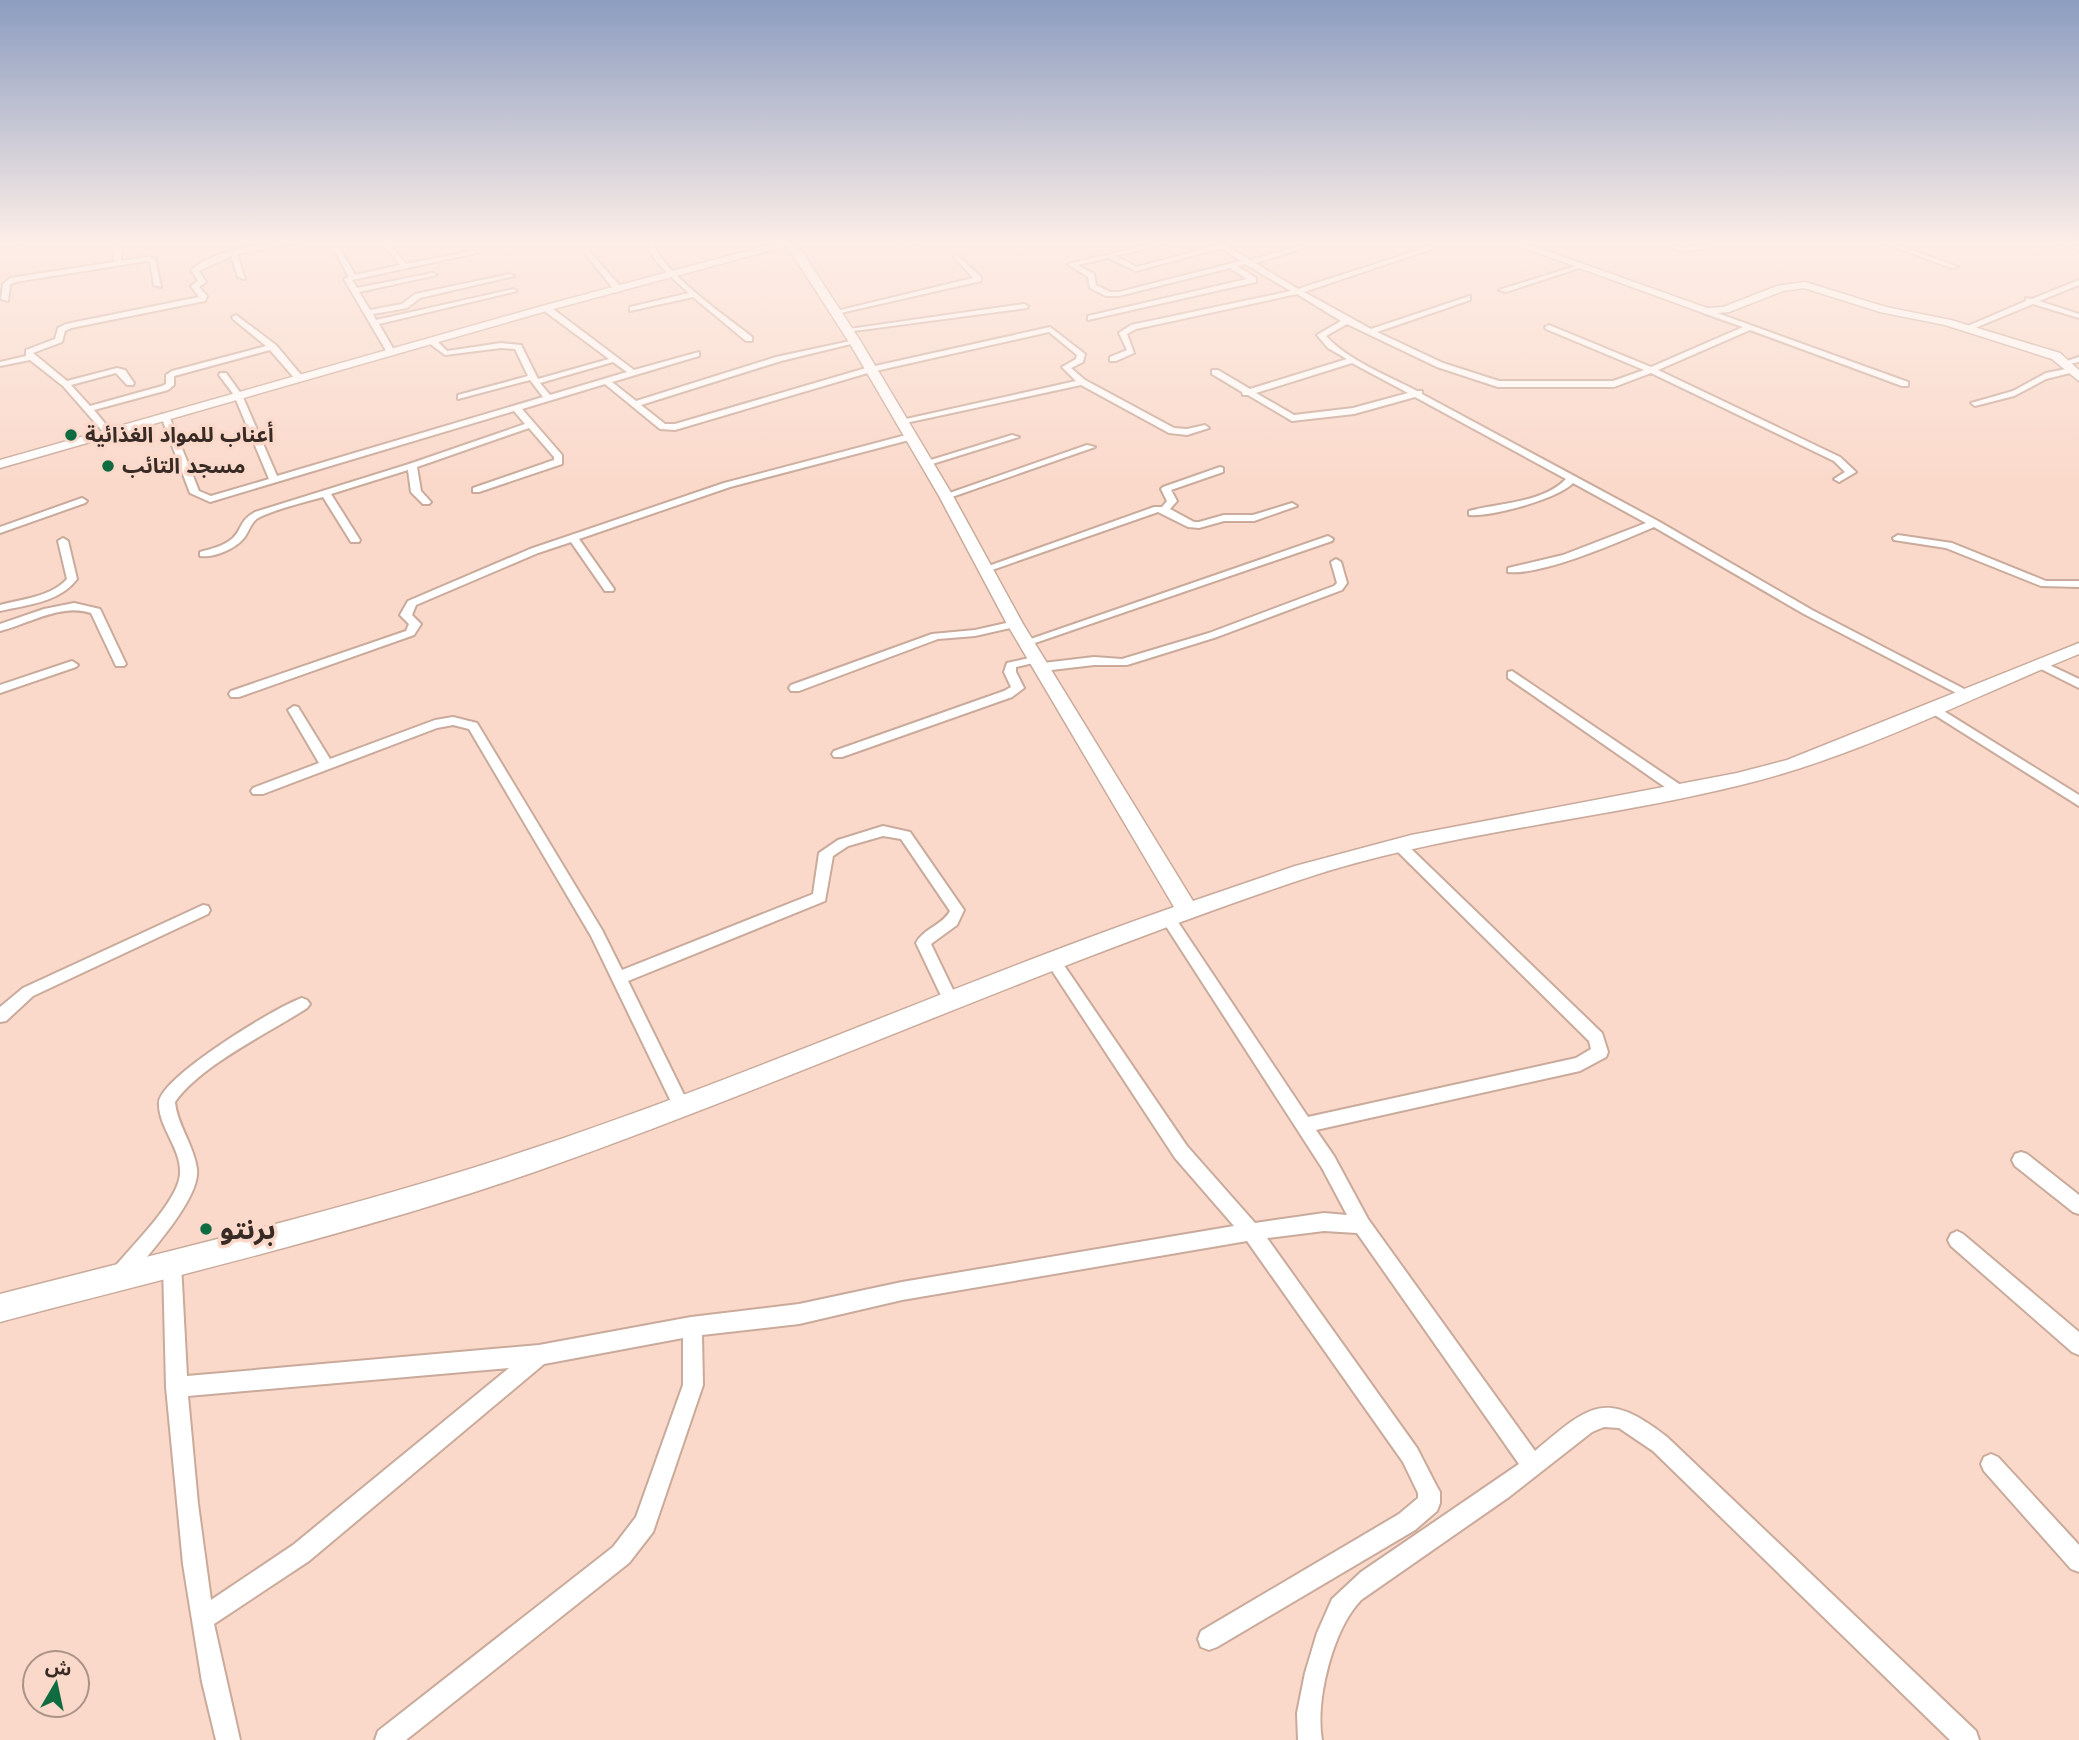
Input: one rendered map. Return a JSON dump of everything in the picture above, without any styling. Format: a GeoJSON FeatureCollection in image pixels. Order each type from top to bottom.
{"type":"FeatureCollection","features":[{"type":"Feature","properties":{"kind":"street"},"geometry":{"type":"LineString","coordinates":[[83,323],[61,330],[59,340],[29,352],[31,358],[66,384],[108,432]]}},
{"type":"Feature","properties":{"kind":"street"},"geometry":{"type":"LineString","coordinates":[[244,323],[273,347],[299,378]]}},
{"type":"Feature","properties":{"kind":"street"},"geometry":{"type":"LineString","coordinates":[[374,323],[391,352]]}},
{"type":"Feature","properties":{"kind":"street"},"geometry":{"type":"LineString","coordinates":[[0,464],[493,323]]}},
{"type":"Feature","properties":{"kind":"street"},"geometry":{"type":"LineString","coordinates":[[566,323],[633,373]]}},
{"type":"Feature","properties":{"kind":"street"},"geometry":{"type":"LineString","coordinates":[[730,323],[749,339]]}},
{"type":"Feature","properties":{"kind":"street"},"geometry":{"type":"LineString","coordinates":[[843,323],[946,496],[1015,624],[1041,663],[1177,914],[1328,1162],[1362,1225],[1533,1466]]}},
{"type":"Feature","properties":{"kind":"street"},"geometry":{"type":"LineString","coordinates":[[634,404],[850,336],[924,323]]}},
{"type":"Feature","properties":{"kind":"street"},"geometry":{"type":"LineString","coordinates":[[1113,359],[1131,351],[1123,332],[1152,323]]}},
{"type":"Feature","properties":{"kind":"street"},"geometry":{"type":"LineString","coordinates":[[1343,323],[1321,335],[1331,346],[1353,360],[1419,393],[1573,478],[1808,612],[1966,693]]}},
{"type":"Feature","properties":{"kind":"street"},"geometry":{"type":"LineString","coordinates":[[1352,323],[1440,365],[1499,384],[1614,384],[1749,327]]}},
{"type":"Feature","properties":{"kind":"street"},"geometry":{"type":"LineString","coordinates":[[1370,332],[1395,323]]}},
{"type":"Feature","properties":{"kind":"street"},"geometry":{"type":"LineString","coordinates":[[1739,323],[1905,384]]}},
{"type":"Feature","properties":{"kind":"street"},"geometry":{"type":"LineString","coordinates":[[1944,323],[2053,355],[2072,370]]}},
{"type":"Feature","properties":{"kind":"street"},"geometry":{"type":"LineString","coordinates":[[1966,328],[1977,323]]}},
{"type":"Feature","properties":{"kind":"street"},"geometry":{"type":"LineString","coordinates":[[1549,327],[1651,370],[1837,459],[1851,472],[1839,480]]}},
{"type":"Feature","properties":{"kind":"street"},"geometry":{"type":"LineString","coordinates":[[607,382],[663,427],[675,427],[869,370],[1050,328],[1081,354],[1080,360],[1066,366],[1082,382],[1172,431],[1181,433],[1205,428]]}},
{"type":"Feature","properties":{"kind":"street"},"geometry":{"type":"LineString","coordinates":[[432,341],[441,351],[459,354],[514,345],[522,353],[533,379],[549,399]]}},
{"type":"Feature","properties":{"kind":"street"},"geometry":{"type":"LineString","coordinates":[[89,409],[170,386],[170,375],[175,373],[273,347]]}},
{"type":"Feature","properties":{"kind":"street"},"geometry":{"type":"LineString","coordinates":[[165,416],[199,497],[220,497],[696,354]]}},
{"type":"Feature","properties":{"kind":"street"},"geometry":{"type":"LineString","coordinates":[[0,364],[31,358]]}},
{"type":"Feature","properties":{"kind":"street"},"geometry":{"type":"LineString","coordinates":[[461,397],[616,359]]}},
{"type":"Feature","properties":{"kind":"street"},"geometry":{"type":"LineString","coordinates":[[2072,370],[2079,359]]}},
{"type":"Feature","properties":{"kind":"street"},"geometry":{"type":"LineString","coordinates":[[1246,393],[1353,360]]}},
{"type":"Feature","properties":{"kind":"street"},"geometry":{"type":"LineString","coordinates":[[66,384],[117,370],[122,372],[130,383]]}},
{"type":"Feature","properties":{"kind":"street"},"geometry":{"type":"LineString","coordinates":[[1975,403],[2018,392],[2023,385],[2052,372],[2072,370]]}},
{"type":"Feature","properties":{"kind":"street"},"geometry":{"type":"LineString","coordinates":[[1215,372],[1284,415],[1301,419],[1354,411],[1419,393]]}},
{"type":"Feature","properties":{"kind":"street"},"geometry":{"type":"LineString","coordinates":[[223,375],[238,395],[274,480]]}},
{"type":"Feature","properties":{"kind":"street"},"geometry":{"type":"LineString","coordinates":[[901,421],[1082,382]]}},
{"type":"Feature","properties":{"kind":"street"},"geometry":{"type":"LineString","coordinates":[[476,490],[559,462],[559,457],[516,408]]}},
{"type":"Feature","properties":{"kind":"street"},"geometry":{"type":"LineString","coordinates":[[204,554],[236,542],[243,536],[252,516],[412,466],[530,425]]}},
{"type":"Feature","properties":{"kind":"street"},"geometry":{"type":"LineString","coordinates":[[234,694],[410,633],[415,624],[406,615],[406,609],[412,603],[573,537],[727,485],[910,436]]}},
{"type":"Feature","properties":{"kind":"street"},"geometry":{"type":"LineString","coordinates":[[926,463],[1015,437]]}},
{"type":"Feature","properties":{"kind":"street"},"geometry":{"type":"LineString","coordinates":[[946,496],[1090,447]]}},
{"type":"Feature","properties":{"kind":"street"},"geometry":{"type":"LineString","coordinates":[[412,466],[416,492],[426,502]]}},
{"type":"Feature","properties":{"kind":"street"},"geometry":{"type":"LineString","coordinates":[[1164,510],[1172,501],[1166,491],[1168,487],[1220,470]]}},
{"type":"Feature","properties":{"kind":"street"},"geometry":{"type":"LineString","coordinates":[[1472,513],[1543,496],[1569,484],[1573,478]]}},
{"type":"Feature","properties":{"kind":"street"},"geometry":{"type":"LineString","coordinates":[[325,493],[355,540]]}},
{"type":"Feature","properties":{"kind":"street"},"geometry":{"type":"LineString","coordinates":[[0,530],[82,501]]}},
{"type":"Feature","properties":{"kind":"street"},"geometry":{"type":"LineString","coordinates":[[985,569],[1146,512],[1164,510],[1199,526],[1224,518],[1254,518],[1292,506]]}},
{"type":"Feature","properties":{"kind":"street"},"geometry":{"type":"LineString","coordinates":[[1512,570],[1566,559],[1604,546],[1654,523]]}},
{"type":"Feature","properties":{"kind":"street"},"geometry":{"type":"LineString","coordinates":[[573,537],[608,589]]}},
{"type":"Feature","properties":{"kind":"street"},"geometry":{"type":"LineString","coordinates":[[1898,538],[1948,545],[2045,584],[2079,584]]}},
{"type":"Feature","properties":{"kind":"street"},"geometry":{"type":"LineString","coordinates":[[1028,642],[1117,609],[1328,539]]}},
{"type":"Feature","properties":{"kind":"street"},"geometry":{"type":"LineString","coordinates":[[0,608],[54,593],[70,584],[72,579],[63,541]]}},
{"type":"Feature","properties":{"kind":"street"},"geometry":{"type":"LineString","coordinates":[[838,754],[1008,694],[1018,688],[1010,672],[1011,665],[1094,661],[1116,664],[1213,635],[1338,588],[1342,579],[1336,562]]}},
{"type":"Feature","properties":{"kind":"street"},"geometry":{"type":"LineString","coordinates":[[0,628],[68,608],[91,608],[96,611],[120,664]]}},
{"type":"Feature","properties":{"kind":"street"},"geometry":{"type":"LineString","coordinates":[[795,688],[901,646],[936,636],[975,633],[1015,624]]}},
{"type":"Feature","properties":{"kind":"street"},"geometry":{"type":"LineString","coordinates":[[0,1308],[400,1203],[682,1107],[949,998],[1302,871],[1399,845],[1680,791],[1793,765],[2079,648]]}},
{"type":"Feature","properties":{"kind":"street"},"geometry":{"type":"LineString","coordinates":[[0,690],[72,665]]}},
{"type":"Feature","properties":{"kind":"street"},"geometry":{"type":"LineString","coordinates":[[2041,665],[2079,684]]}},
{"type":"Feature","properties":{"kind":"street"},"geometry":{"type":"LineString","coordinates":[[1511,675],[1680,791]]}},
{"type":"Feature","properties":{"kind":"street"},"geometry":{"type":"LineString","coordinates":[[1934,709],[2079,801]]}},
{"type":"Feature","properties":{"kind":"street"},"geometry":{"type":"LineString","coordinates":[[294,710],[326,764]]}},
{"type":"Feature","properties":{"kind":"street"},"geometry":{"type":"LineString","coordinates":[[258,792],[435,724],[453,721],[473,726],[597,934],[682,1107]]}},
{"type":"Feature","properties":{"kind":"street"},"geometry":{"type":"LineString","coordinates":[[619,978],[820,897],[826,853],[864,835],[896,831],[909,839],[957,910],[953,921],[928,935],[923,943],[949,998]]}},
{"type":"Feature","properties":{"kind":"street"},"geometry":{"type":"LineString","coordinates":[[1304,1125],[1580,1063],[1600,1052],[1597,1038],[1399,845]]}},
{"type":"Feature","properties":{"kind":"street"},"geometry":{"type":"LineString","coordinates":[[0,1016],[28,992],[203,909]]}},
{"type":"Feature","properties":{"kind":"street"},"geometry":{"type":"LineString","coordinates":[[1052,959],[1181,1152],[1251,1232],[1354,1381],[1410,1455],[1429,1492],[1429,1503],[1407,1522],[1209,1639]]}},
{"type":"Feature","properties":{"kind":"street"},"geometry":{"type":"LineString","coordinates":[[117,1278],[182,1195],[189,1177],[175,1126],[166,1109],[167,1100],[180,1083],[196,1071],[302,1004]]}},
{"type":"Feature","properties":{"kind":"street"},"geometry":{"type":"LineString","coordinates":[[2021,1160],[2079,1206]]}},
{"type":"Feature","properties":{"kind":"street"},"geometry":{"type":"LineString","coordinates":[[176,1387],[539,1355],[691,1327],[799,1314],[902,1290],[1251,1232],[1324,1222],[1362,1225]]}},
{"type":"Feature","properties":{"kind":"street"},"geometry":{"type":"LineString","coordinates":[[1958,1240],[2079,1345]]}},
{"type":"Feature","properties":{"kind":"street"},"geometry":{"type":"LineString","coordinates":[[172,1264],[176,1387],[187,1508],[211,1678],[228,1740]]}},
{"type":"Feature","properties":{"kind":"street"},"geometry":{"type":"LineString","coordinates":[[387,1740],[621,1555],[637,1538],[655,1500],[692,1385],[695,1351],[691,1327]]}},
{"type":"Feature","properties":{"kind":"street"},"geometry":{"type":"LineString","coordinates":[[203,1618],[301,1553],[539,1355]]}},
{"type":"Feature","properties":{"kind":"street"},"geometry":{"type":"LineString","coordinates":[[1310,1740],[1307,1733],[1310,1708],[1330,1627],[1341,1606],[1366,1582],[1533,1466],[1580,1428],[1604,1418],[1622,1418],[1641,1429],[1967,1740]]}},
{"type":"Feature","properties":{"kind":"street"},"geometry":{"type":"LineString","coordinates":[[1991,1464],[2079,1561]]}},
{"type":"Feature","properties":{"kind":"place","name":"أعناب للمواد الغذائية"},"geometry":{"type":"Point","coordinates":[71,435]}},
{"type":"Feature","properties":{"kind":"place","name":"مسجد التائب"},"geometry":{"type":"Point","coordinates":[108,466]}},
{"type":"Feature","properties":{"kind":"place","name":"برنتو"},"geometry":{"type":"Point","coordinates":[206,1229]}}]}
